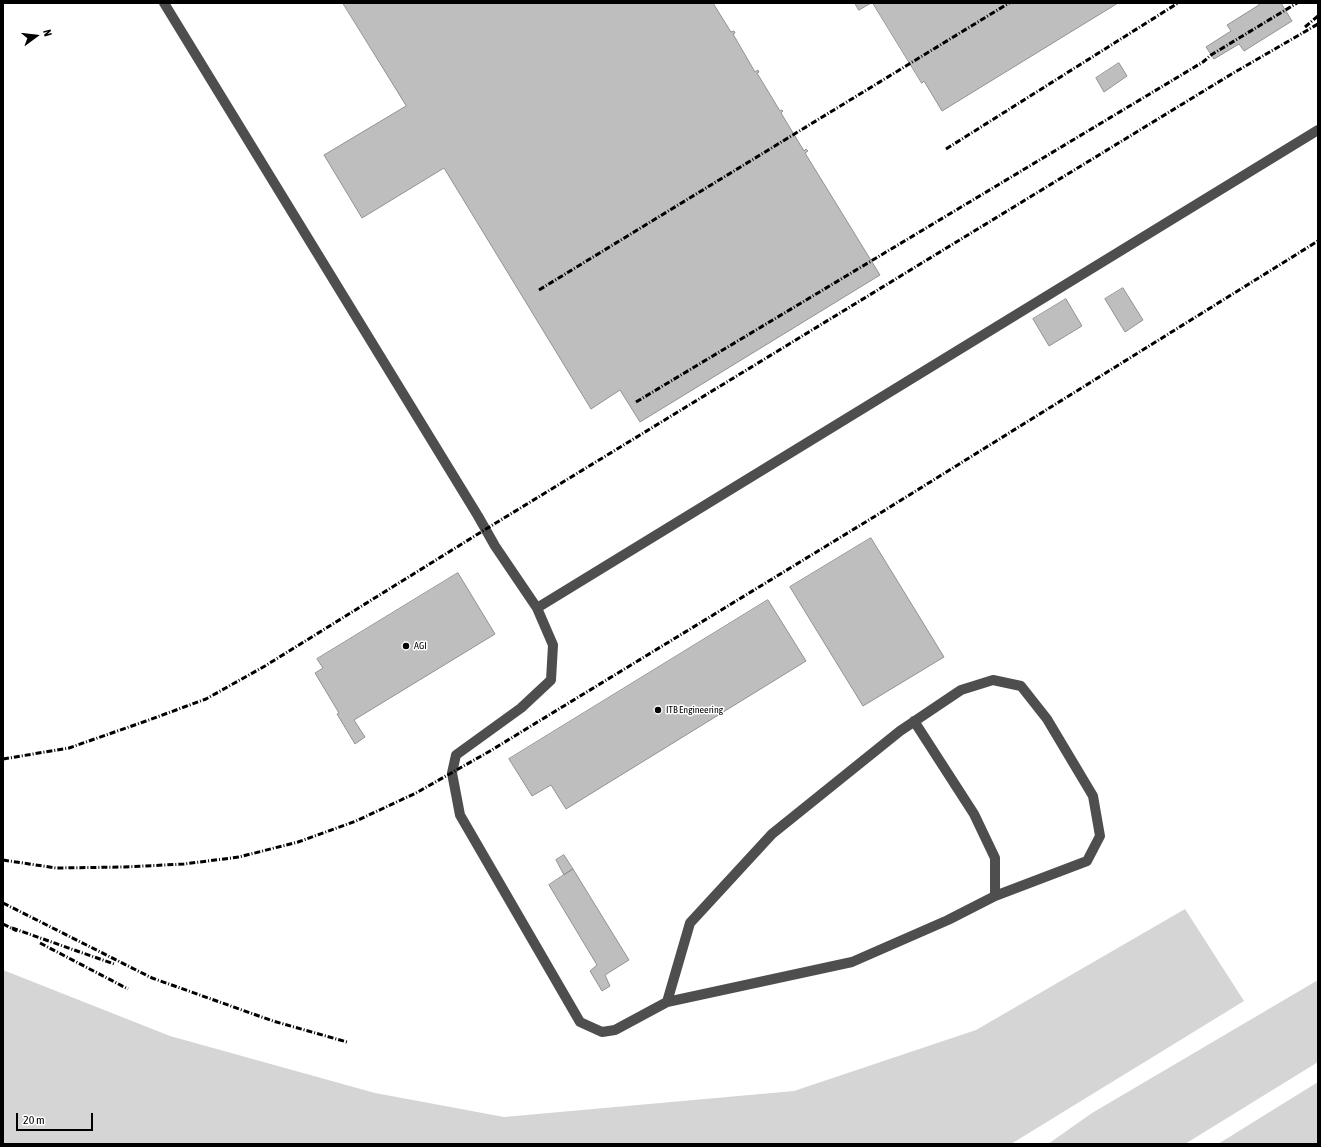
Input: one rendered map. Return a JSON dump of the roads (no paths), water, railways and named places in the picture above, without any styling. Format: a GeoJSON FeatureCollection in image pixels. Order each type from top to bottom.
{"type":"FeatureCollection","features":[{"type":"Feature","properties":{"kind":"lane"},"geometry":{"type":"LineString","coordinates":[[164,3],[474,509],[495,546],[537,608],[553,645],[551,680],[521,708],[456,755],[452,773],[460,816],[580,1022],[602,1032],[615,1030],[667,1002],[852,962],[948,920],[995,896],[1087,861],[1100,836],[1093,796],[1047,719],[1021,686],[993,680],[961,690],[900,731],[772,834],[690,922],[667,1002]]}},
{"type":"Feature","properties":{"kind":"lane"},"geometry":{"type":"LineString","coordinates":[[537,608],[1318,130]]}},
{"type":"Feature","properties":{"kind":"lane"},"geometry":{"type":"LineString","coordinates":[[914,721],[974,814],[995,858],[995,896]]}},
{"type":"Feature","properties":{"kind":"railway"},"geometry":{"type":"LineString","coordinates":[[539,290],[1009,3]]}},
{"type":"Feature","properties":{"kind":"railway"},"geometry":{"type":"LineString","coordinates":[[946,149],[1178,3]]}},
{"type":"Feature","properties":{"kind":"railway"},"geometry":{"type":"LineString","coordinates":[[636,402],[1203,62],[1211,55],[1297,3]]}},
{"type":"Feature","properties":{"kind":"railway"},"geometry":{"type":"LineString","coordinates":[[1305,27],[1318,16]]}},
{"type":"Feature","properties":{"kind":"railway"},"geometry":{"type":"LineString","coordinates":[[3,759],[69,748],[206,699],[265,666],[486,529],[1230,75],[1318,24]]}},
{"type":"Feature","properties":{"kind":"railway"},"geometry":{"type":"LineString","coordinates":[[3,860],[56,868],[184,864],[239,857],[298,842],[356,821],[416,793],[490,751],[882,512],[1318,241]]}},
{"type":"Feature","properties":{"kind":"railway"},"geometry":{"type":"LineString","coordinates":[[3,903],[152,978],[273,1021],[347,1042]]}},
{"type":"Feature","properties":{"kind":"railway"},"geometry":{"type":"LineString","coordinates":[[3,924],[17,931]]}},
{"type":"Feature","properties":{"kind":"railway"},"geometry":{"type":"LineString","coordinates":[[12,928],[114,964]]}},
{"type":"Feature","properties":{"kind":"railway"},"geometry":{"type":"LineString","coordinates":[[40,943],[128,989]]}},
{"type":"Feature","properties":{"kind":"place","name":"AGI"},"geometry":{"type":"Point","coordinates":[406,646]}},
{"type":"Feature","properties":{"kind":"place","name":"ITB Engineering"},"geometry":{"type":"Point","coordinates":[658,710]}}]}
